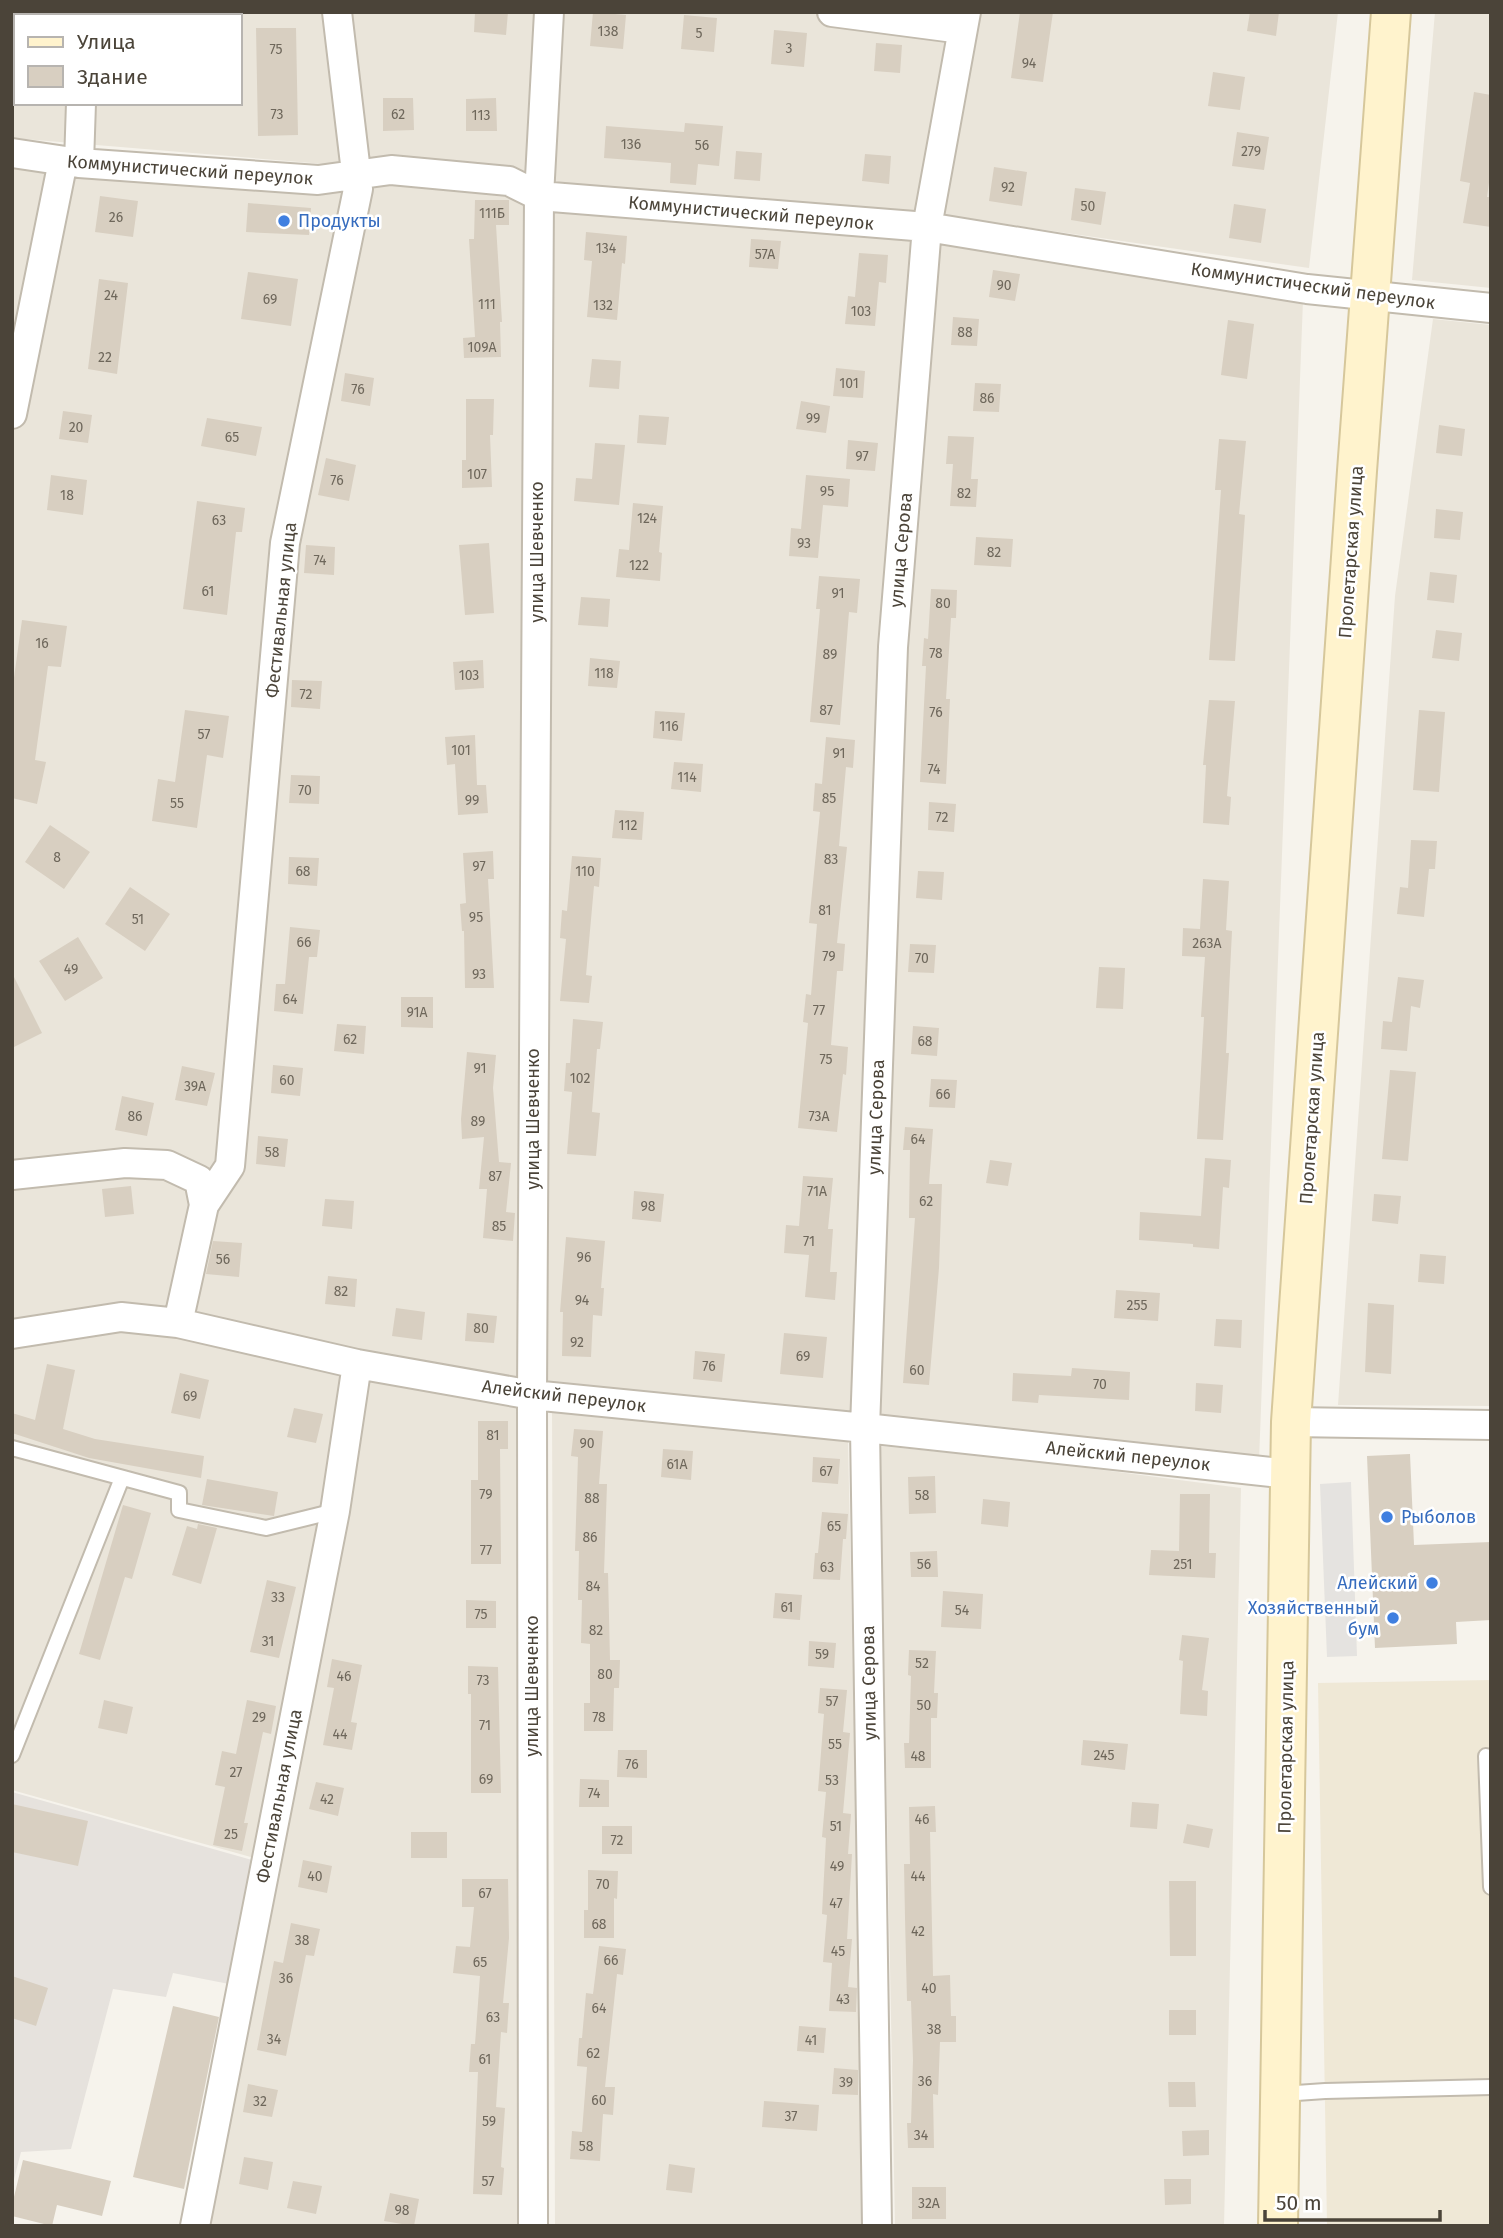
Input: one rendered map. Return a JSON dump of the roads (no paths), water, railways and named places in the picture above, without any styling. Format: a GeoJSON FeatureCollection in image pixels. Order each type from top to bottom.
{"type":"FeatureCollection","features":[{"type":"Feature","properties":{"kind":"main road","name":"Пролетарская улица"},"geometry":{"type":"LineString","coordinates":[[1278,2226],[1291,1422],[1391,12]]}},
{"type":"Feature","properties":{"kind":"street","name":"Фестивальная улица"},"geometry":{"type":"LineString","coordinates":[[204,1205],[230,1166],[285,543],[358,190],[337,12]]}},
{"type":"Feature","properties":{"kind":"street","name":"улица Шевченко"},"geometry":{"type":"LineString","coordinates":[[533,2226],[531,1395],[539,196],[549,12]]}},
{"type":"Feature","properties":{"kind":"street"},"geometry":{"type":"LineString","coordinates":[[832,12],[964,21]]}},
{"type":"Feature","properties":{"kind":"street","name":"улица Серова"},"geometry":{"type":"LineString","coordinates":[[877,2226],[865,1428],[893,647],[927,227],[964,21]]}},
{"type":"Feature","properties":{"kind":"street"},"geometry":{"type":"LineString","coordinates":[[12,414],[71,162],[80,105]]}},
{"type":"Feature","properties":{"kind":"street","name":"Коммунистический переулок"},"geometry":{"type":"LineString","coordinates":[[12,153],[71,162],[318,180],[391,170],[509,181],[539,196],[927,227],[1307,289],[1491,308]]}},
{"type":"Feature","properties":{"kind":"street"},"geometry":{"type":"LineString","coordinates":[[12,1175],[125,1163],[167,1165],[199,1180],[204,1205],[178,1323]]}},
{"type":"Feature","properties":{"kind":"street","name":"Алейский переулок"},"geometry":{"type":"LineString","coordinates":[[12,1334],[121,1317],[178,1323],[357,1364],[531,1395],[1290,1474]]}},
{"type":"Feature","properties":{"kind":"street","name":"Фестивальная улица"},"geometry":{"type":"LineString","coordinates":[[195,2226],[335,1511],[357,1364]]}},
{"type":"Feature","properties":{"kind":"street"},"geometry":{"type":"LineString","coordinates":[[1291,1422],[1491,1425]]}},
{"type":"Feature","properties":{"kind":"lane"},"geometry":{"type":"LineString","coordinates":[[12,1448],[179,1493],[179,1510],[266,1528],[335,1511]]}},
{"type":"Feature","properties":{"kind":"lane"},"geometry":{"type":"LineString","coordinates":[[12,1755],[122,1478]]}},
{"type":"Feature","properties":{"kind":"lane"},"geometry":{"type":"LineString","coordinates":[[1486,1756],[1491,1887]]}},
{"type":"Feature","properties":{"kind":"lane"},"geometry":{"type":"LineString","coordinates":[[1280,2094],[1491,2087]]}},
{"type":"Feature","properties":{"kind":"place","name":"Продукты"},"geometry":{"type":"Point","coordinates":[284,221]}},
{"type":"Feature","properties":{"kind":"place","name":"Рыболов"},"geometry":{"type":"Point","coordinates":[1387,1517]}},
{"type":"Feature","properties":{"kind":"place","name":"Алейский"},"geometry":{"type":"Point","coordinates":[1432,1583]}},
{"type":"Feature","properties":{"kind":"place","name":"Хозяйственный бум"},"geometry":{"type":"Point","coordinates":[1393,1618]}}]}
